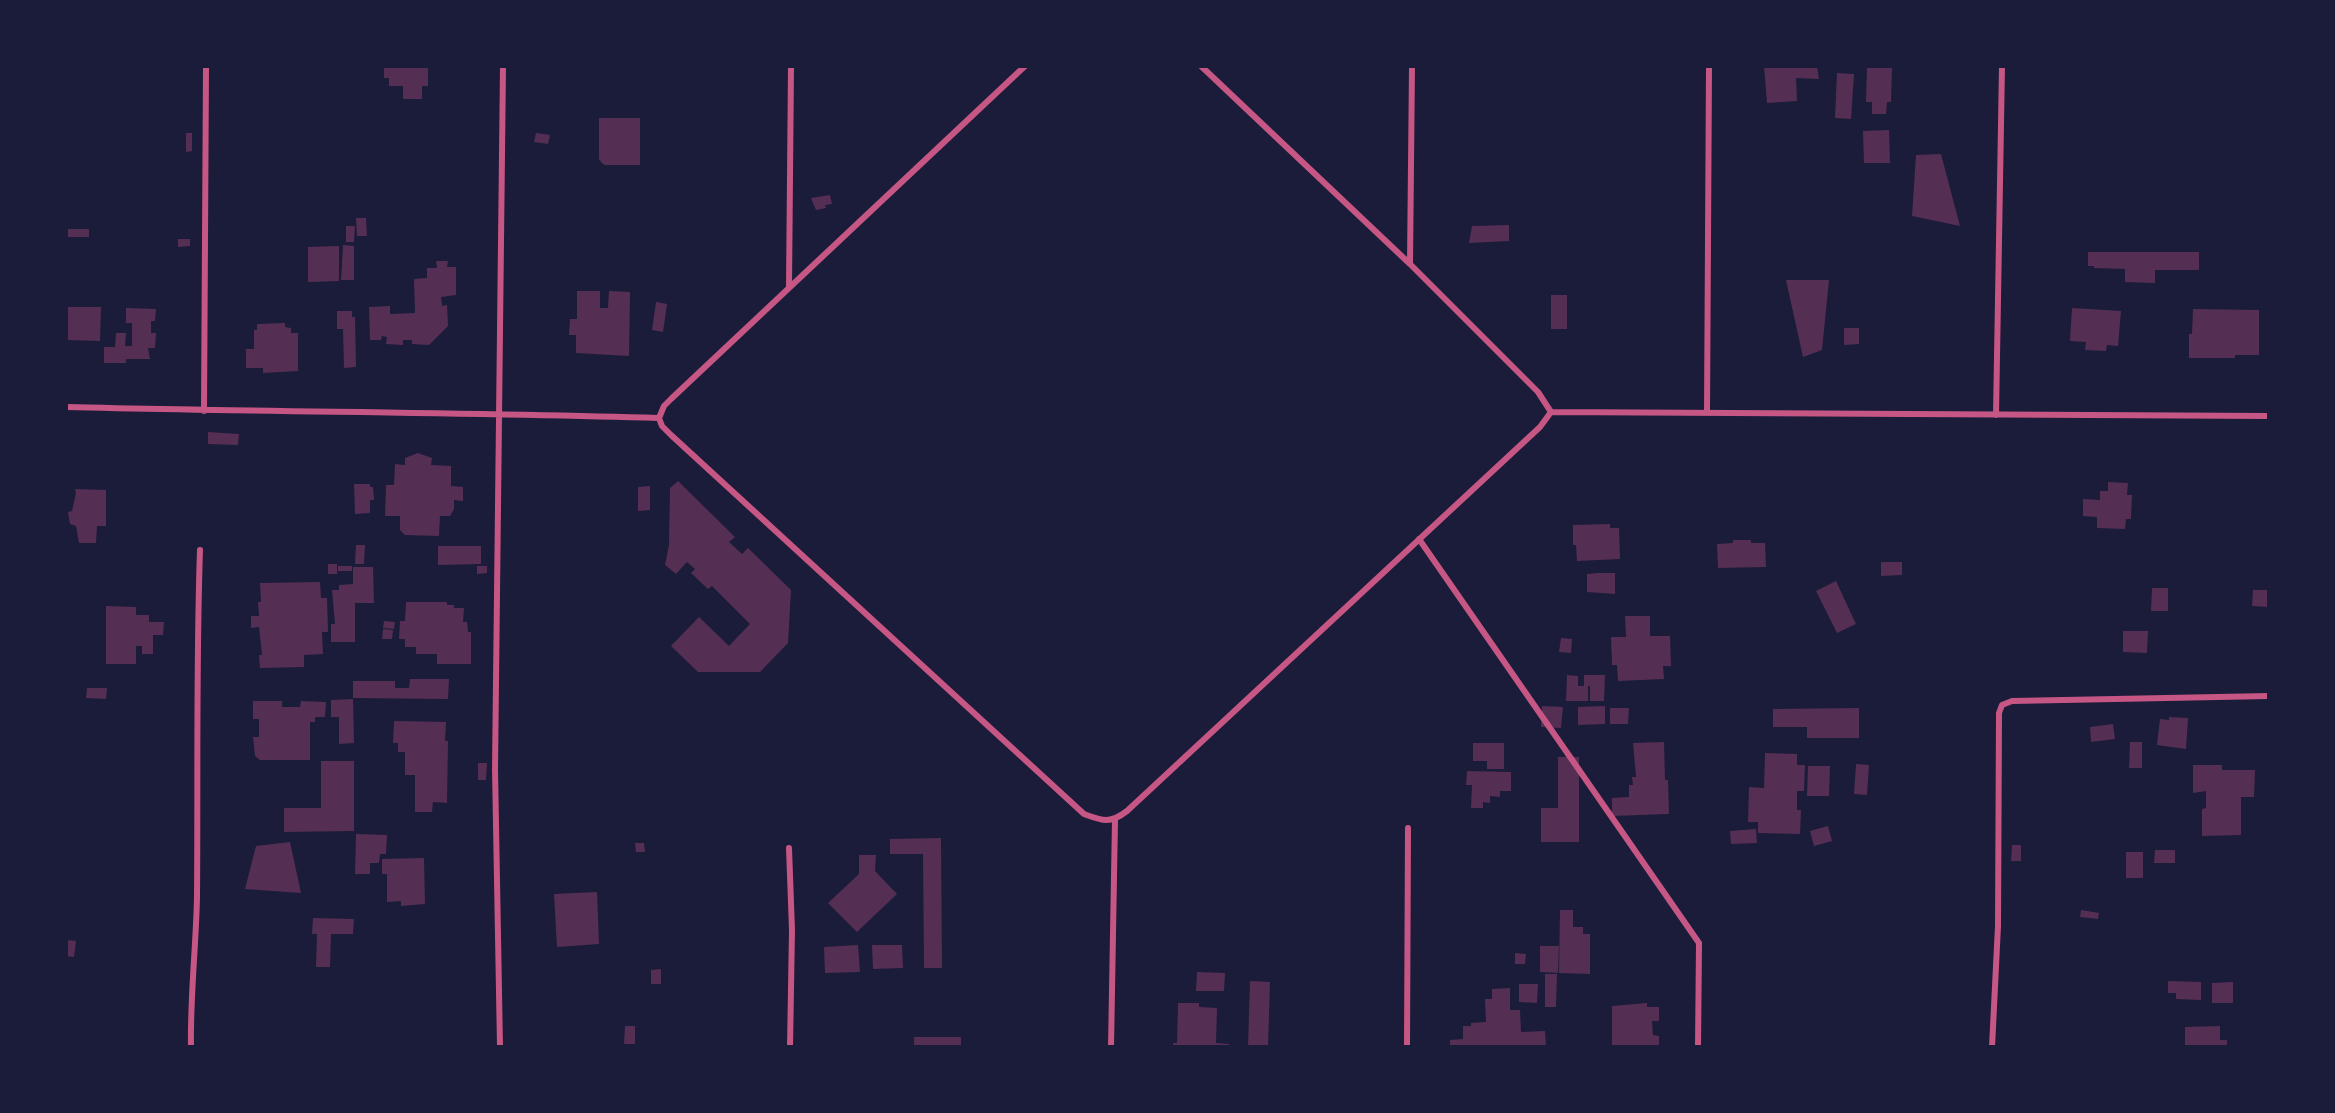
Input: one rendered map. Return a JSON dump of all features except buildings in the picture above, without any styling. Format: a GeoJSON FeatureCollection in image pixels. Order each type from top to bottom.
{"type":"FeatureCollection","features":[{"type":"Feature","properties":{"kind":"street"},"geometry":{"type":"LineString","coordinates":[[204,411],[206,66]]}},
{"type":"Feature","properties":{"kind":"street"},"geometry":{"type":"LineString","coordinates":[[500,1047],[495,769],[503,66]]}},
{"type":"Feature","properties":{"kind":"street"},"geometry":{"type":"LineString","coordinates":[[789,287],[791,66]]}},
{"type":"Feature","properties":{"kind":"street"},"geometry":{"type":"LineString","coordinates":[[658,418],[664,406],[671,399],[1025,66]]}},
{"type":"Feature","properties":{"kind":"street"},"geometry":{"type":"LineString","coordinates":[[1201,66],[1410,264],[1538,392],[1551,412]]}},
{"type":"Feature","properties":{"kind":"street"},"geometry":{"type":"LineString","coordinates":[[1410,264],[1412,66]]}},
{"type":"Feature","properties":{"kind":"street"},"geometry":{"type":"LineString","coordinates":[[1707,413],[1709,66]]}},
{"type":"Feature","properties":{"kind":"street"},"geometry":{"type":"LineString","coordinates":[[1996,415],[2002,66]]}},
{"type":"Feature","properties":{"kind":"street"},"geometry":{"type":"LineString","coordinates":[[66,407],[204,411],[500,413],[658,418]]}},
{"type":"Feature","properties":{"kind":"street"},"geometry":{"type":"LineString","coordinates":[[658,418],[671,435],[1084,814],[1100,820],[1115,820],[1540,426],[1551,412]]}},
{"type":"Feature","properties":{"kind":"street"},"geometry":{"type":"LineString","coordinates":[[1551,412],[2269,416]]}},
{"type":"Feature","properties":{"kind":"street"},"geometry":{"type":"LineString","coordinates":[[1419,539],[1699,943],[1698,1047]]}},
{"type":"Feature","properties":{"kind":"street"},"geometry":{"type":"LineString","coordinates":[[191,1047],[196,928],[199,729],[196,659],[200,550]]}},
{"type":"Feature","properties":{"kind":"street"},"geometry":{"type":"LineString","coordinates":[[1992,1047],[1998,926],[1999,713],[2002,705],[2012,701],[2269,696]]}},
{"type":"Feature","properties":{"kind":"street"},"geometry":{"type":"LineString","coordinates":[[1111,1047],[1115,820]]}},
{"type":"Feature","properties":{"kind":"street"},"geometry":{"type":"LineString","coordinates":[[1407,1047],[1408,828]]}},
{"type":"Feature","properties":{"kind":"street"},"geometry":{"type":"LineString","coordinates":[[789,848],[792,930],[790,1047]]}}]}
